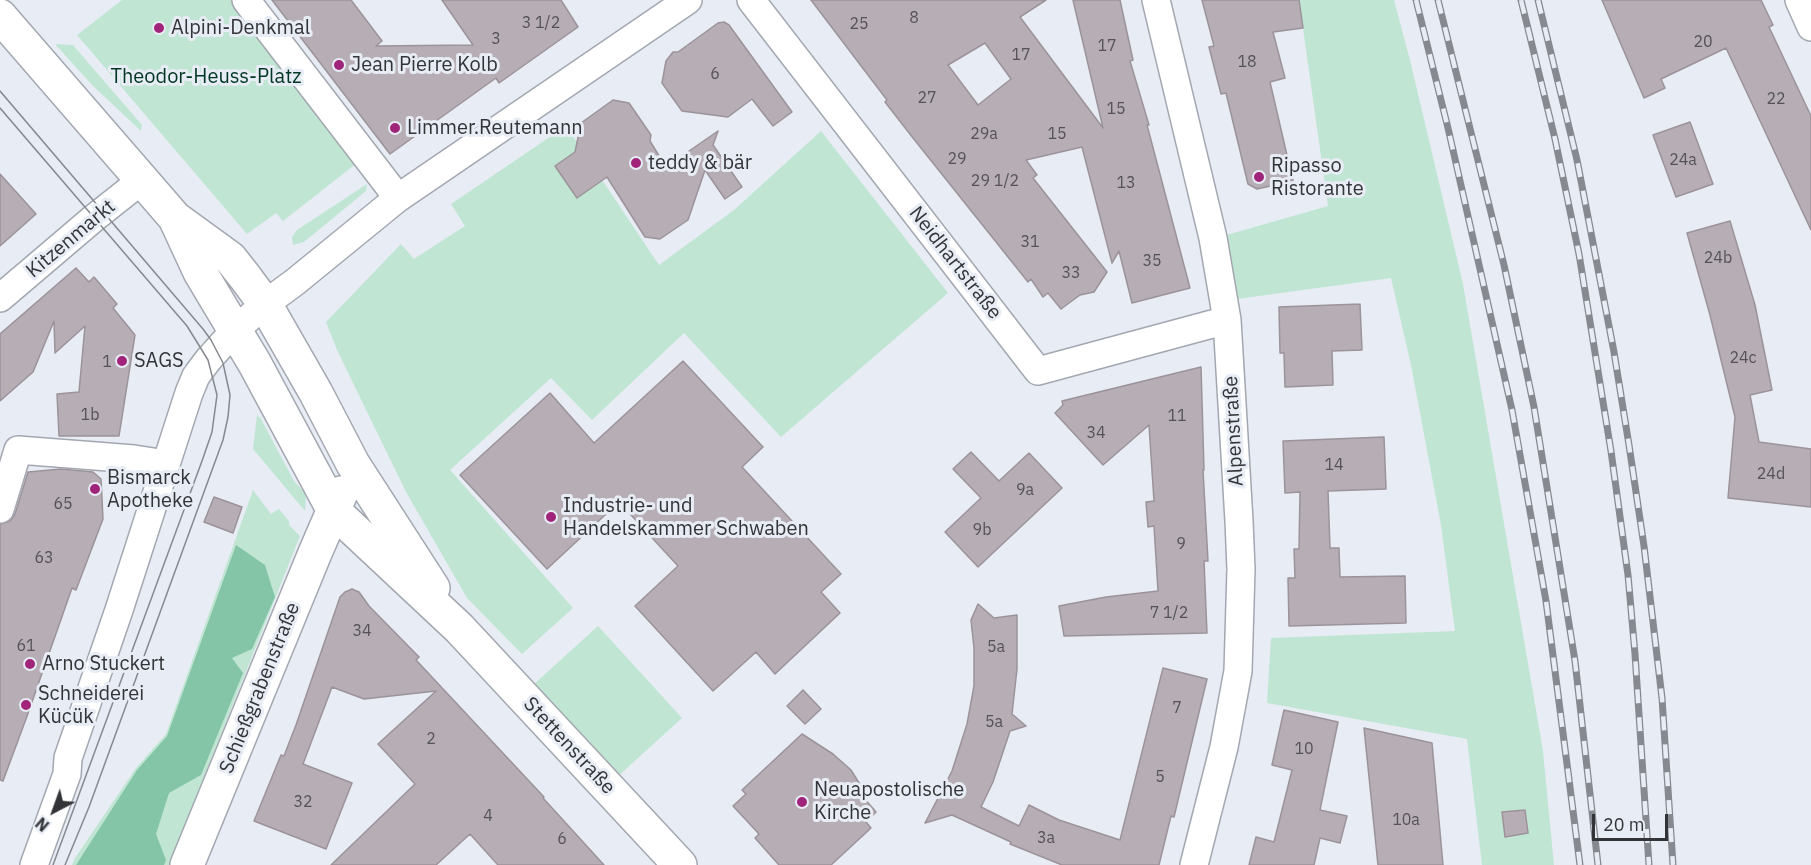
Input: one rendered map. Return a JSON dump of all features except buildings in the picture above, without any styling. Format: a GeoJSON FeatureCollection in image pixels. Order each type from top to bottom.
{"type":"FeatureCollection","features":[{"type":"Feature","properties":{"kind":"main road"},"geometry":{"type":"LineString","coordinates":[[0,16],[175,218],[230,258],[265,304],[353,464],[334,511]]}},
{"type":"Feature","properties":{"kind":"main road"},"geometry":{"type":"LineString","coordinates":[[175,218],[200,272],[235,330],[334,511]]}},
{"type":"Feature","properties":{"kind":"main road","name":"Stettenstraße"},"geometry":{"type":"LineString","coordinates":[[353,464],[459,628]]}},
{"type":"Feature","properties":{"kind":"main road","name":"Stettenstraße"},"geometry":{"type":"LineString","coordinates":[[334,511],[459,628],[680,865]]}},
{"type":"Feature","properties":{"kind":"main road","name":"Schießgrabenstraße"},"geometry":{"type":"LineString","coordinates":[[188,865],[334,511]]}},
{"type":"Feature","properties":{"kind":"street"},"geometry":{"type":"LineString","coordinates":[[246,0],[398,198]]}},
{"type":"Feature","properties":{"kind":"street"},"geometry":{"type":"LineString","coordinates":[[34,865],[67,774],[68,758],[196,376],[235,330],[398,198],[688,0]]}},
{"type":"Feature","properties":{"kind":"street","name":"Neidhartstraße"},"geometry":{"type":"LineString","coordinates":[[751,0],[1038,371],[1227,320]]}},
{"type":"Feature","properties":{"kind":"street","name":"Alpenstraße"},"geometry":{"type":"LineString","coordinates":[[1156,0],[1213,238],[1227,320],[1239,521],[1240,650],[1238,671],[1224,747],[1194,865]]}},
{"type":"Feature","properties":{"kind":"street"},"geometry":{"type":"LineString","coordinates":[[1798,0],[1811,27]]}},
{"type":"Feature","properties":{"kind":"street","name":"Kitzenmarkt"},"geometry":{"type":"LineString","coordinates":[[0,298],[142,180]]}},
{"type":"Feature","properties":{"kind":"street"},"geometry":{"type":"LineString","coordinates":[[0,509],[18,450],[134,459],[166,464]]}},
{"type":"Feature","properties":{"kind":"green space","name":"Theodor-Heuss-Platz"},"geometry":{"type":"Polygon","coordinates":[[[122,0],[237,0],[357,163],[283,221],[276,213],[247,234],[77,35],[122,0]]]}},
{"type":"Feature","properties":{"kind":"green space"},"geometry":{"type":"Polygon","coordinates":[[[1299,0],[1394,0],[1463,284],[1543,751],[1554,865],[1482,865],[1467,739],[1267,703],[1271,638],[1455,631],[1441,525],[1411,365],[1391,278],[1237,299],[1223,236],[1328,206],[1299,0]]]}},
{"type":"Feature","properties":{"kind":"green space"},"geometry":{"type":"Polygon","coordinates":[[[55,44],[73,45],[142,125],[141,131],[93,86],[55,44]]]}},
{"type":"Feature","properties":{"kind":"green space"},"geometry":{"type":"Polygon","coordinates":[[[566,126],[659,265],[734,210],[821,131],[948,293],[781,437],[684,333],[592,420],[551,378],[450,470],[573,608],[522,654],[467,598],[406,492],[337,350],[326,322],[401,244],[414,259],[465,226],[451,204],[566,126]]]}},
{"type":"Feature","properties":{"kind":"green space"},"geometry":{"type":"Polygon","coordinates":[[[367,184],[366,191],[304,242],[293,245],[292,237],[297,230],[367,184]]]}},
{"type":"Feature","properties":{"kind":"green space"},"geometry":{"type":"Polygon","coordinates":[[[257,415],[294,481],[306,494],[305,511],[253,449],[257,415]]]}},
{"type":"Feature","properties":{"kind":"green space"},"geometry":{"type":"Polygon","coordinates":[[[253,490],[271,514],[279,509],[289,521],[289,525],[300,536],[169,865],[72,865],[136,768],[166,734],[253,490]]]}},
{"type":"Feature","properties":{"kind":"green space"},"geometry":{"type":"Polygon","coordinates":[[[236,545],[265,565],[275,597],[252,649],[232,658],[243,673],[201,775],[169,793],[156,834],[166,860],[164,865],[76,865],[137,770],[167,736],[236,545]]]}},
{"type":"Feature","properties":{"kind":"green space"},"geometry":{"type":"Polygon","coordinates":[[[598,626],[682,718],[616,778],[532,686],[598,626]]]}},
{"type":"Feature","properties":{"kind":"tram line"},"geometry":{"type":"LineString","coordinates":[[0,91],[203,329],[223,363],[230,395],[223,440],[89,807],[65,865]]}},
{"type":"Feature","properties":{"kind":"tram line"},"geometry":{"type":"LineString","coordinates":[[0,108],[187,326],[208,360],[217,395],[212,432],[202,461],[53,865]]}},
{"type":"Feature","properties":{"kind":"railway"},"geometry":{"type":"LineString","coordinates":[[1416,0],[1448,128],[1512,410],[1546,601],[1580,865]]}},
{"type":"Feature","properties":{"kind":"railway"},"geometry":{"type":"LineString","coordinates":[[1438,0],[1504,265],[1534,407],[1575,661],[1598,865]]}},
{"type":"Feature","properties":{"kind":"railway"},"geometry":{"type":"LineString","coordinates":[[1521,0],[1555,139],[1579,254],[1611,451],[1628,575],[1649,865]]}},
{"type":"Feature","properties":{"kind":"railway"},"geometry":{"type":"LineString","coordinates":[[1538,0],[1577,160],[1614,352],[1629,445],[1644,546],[1662,698],[1673,865]]}},
{"type":"Feature","properties":{"kind":"place","name":"Alpini-Denkmal"},"geometry":{"type":"Point","coordinates":[159,28]}},
{"type":"Feature","properties":{"kind":"place","name":"Jean Pierre Kolb"},"geometry":{"type":"Point","coordinates":[339,65]}},
{"type":"Feature","properties":{"kind":"place","name":"Limmer.Reutemann"},"geometry":{"type":"Point","coordinates":[395,128]}},
{"type":"Feature","properties":{"kind":"place","name":"teddy & bär"},"geometry":{"type":"Point","coordinates":[636,163]}},
{"type":"Feature","properties":{"kind":"place","name":"Ripasso Ristorante"},"geometry":{"type":"Point","coordinates":[1259,177]}},
{"type":"Feature","properties":{"kind":"place","name":"SAGS"},"geometry":{"type":"Point","coordinates":[122,361]}},
{"type":"Feature","properties":{"kind":"place","name":"Bismarck Apotheke"},"geometry":{"type":"Point","coordinates":[95,489]}},
{"type":"Feature","properties":{"kind":"place","name":"Industrie- und Handelskammer Schwaben"},"geometry":{"type":"Point","coordinates":[551,517]}},
{"type":"Feature","properties":{"kind":"place","name":"Arno Stuckert"},"geometry":{"type":"Point","coordinates":[30,664]}},
{"type":"Feature","properties":{"kind":"place","name":"Schneiderei Kücük"},"geometry":{"type":"Point","coordinates":[26,705]}},
{"type":"Feature","properties":{"kind":"place","name":"Neuapostolische Kirche"},"geometry":{"type":"Point","coordinates":[802,802]}}]}
